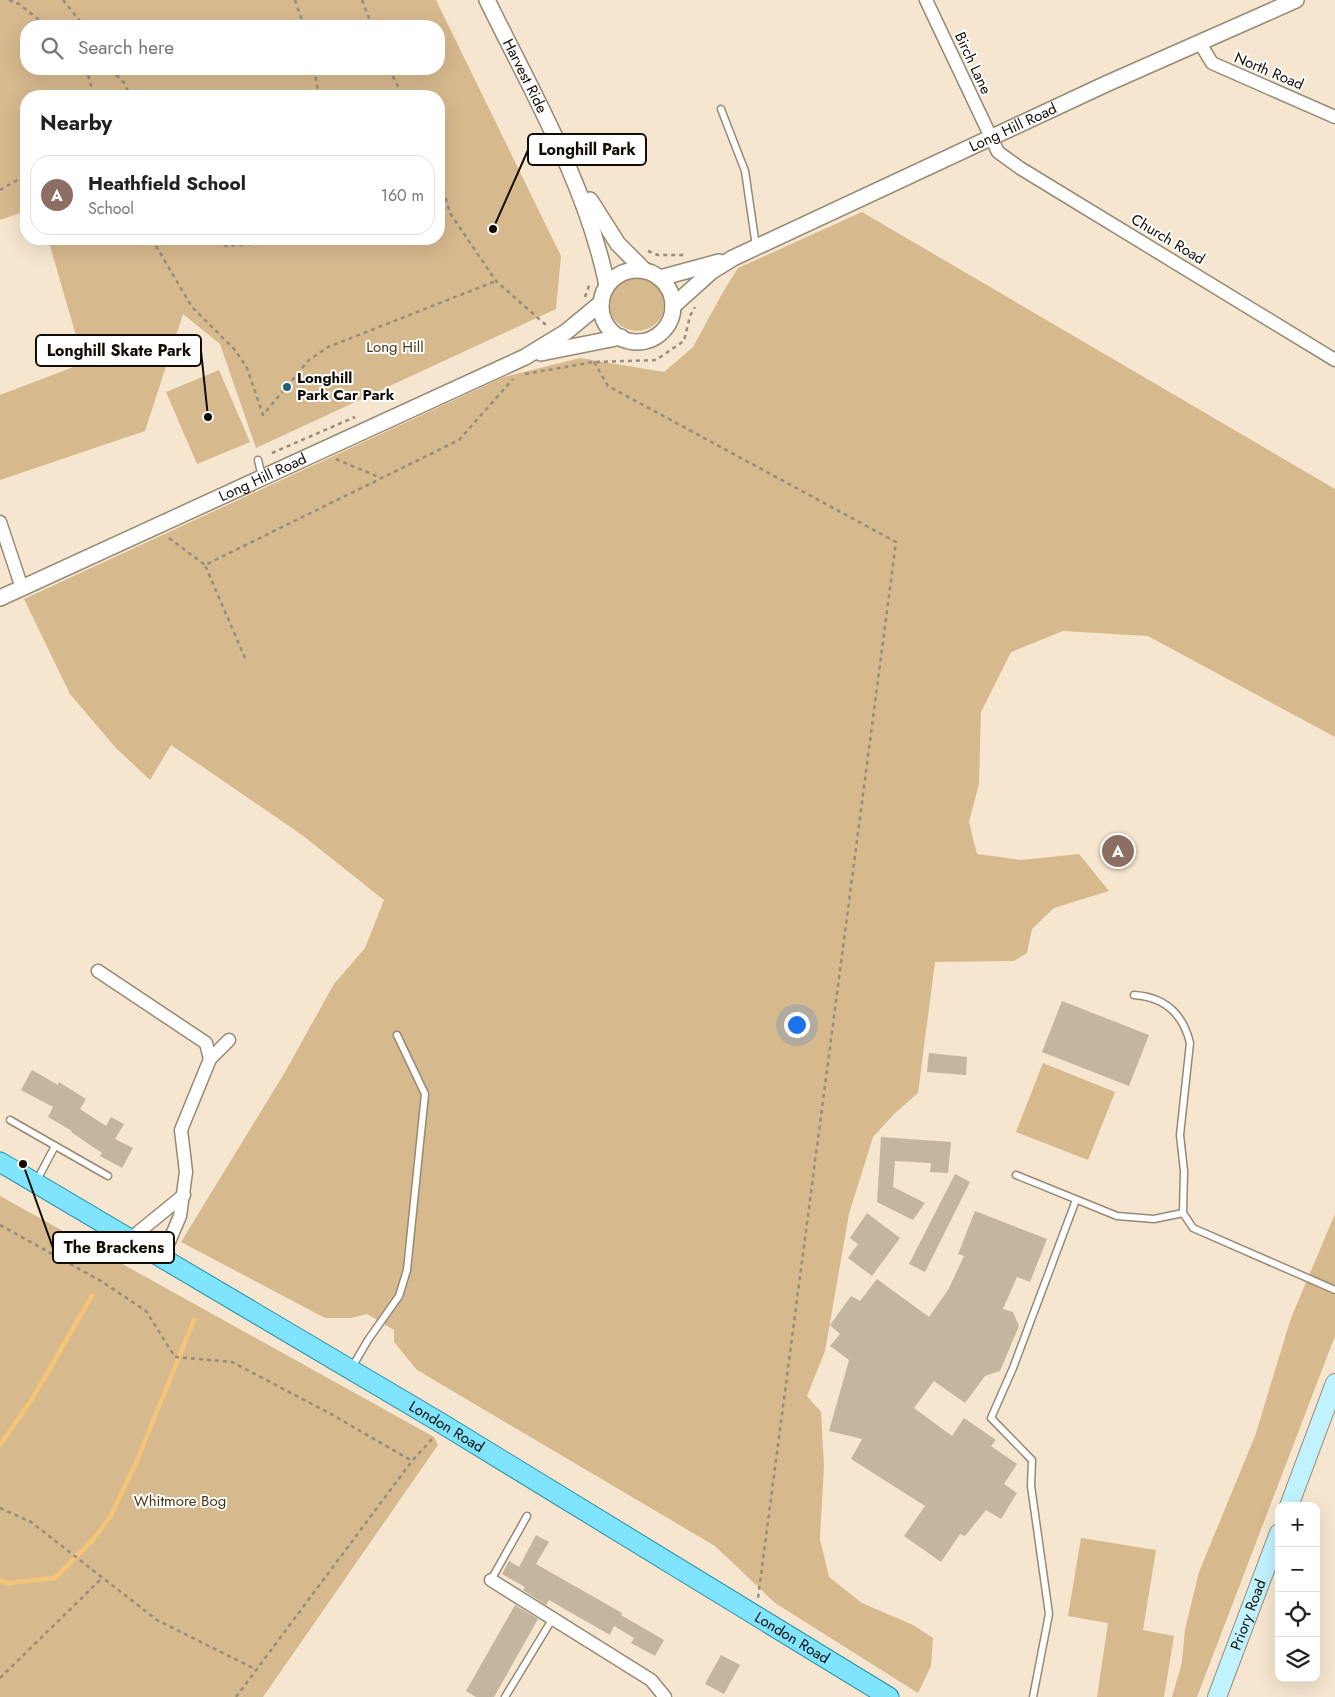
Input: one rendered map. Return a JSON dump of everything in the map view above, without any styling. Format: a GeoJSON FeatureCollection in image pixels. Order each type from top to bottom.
{"type":"FeatureCollection","features":[{"type":"Feature","properties":{"kind":"main road","name":"London Road"},"geometry":{"type":"LineString","coordinates":[[0,1162],[441,1423],[888,1697]]}},
{"type":"Feature","properties":{"kind":"main road"},"geometry":{"type":"LineString","coordinates":[[1290,1502],[1335,1383]]}},
{"type":"Feature","properties":{"kind":"main road","name":"Priory Road"},"geometry":{"type":"LineString","coordinates":[[1217,1697],[1275,1544]]}},
{"type":"Feature","properties":{"kind":"street","name":"Harvest Ride"},"geometry":{"type":"LineString","coordinates":[[487,0],[575,181],[596,237],[608,285]]}},
{"type":"Feature","properties":{"kind":"street","name":"Birch Lane"},"geometry":{"type":"LineString","coordinates":[[926,0],[991,140]]}},
{"type":"Feature","properties":{"kind":"street","name":"Long Hill Road"},"geometry":{"type":"LineString","coordinates":[[660,278],[733,258],[756,248],[991,140],[1106,84],[1296,0]]}},
{"type":"Feature","properties":{"kind":"street","name":"North Road"},"geometry":{"type":"LineString","coordinates":[[1200,43],[1212,63],[1335,117]]}},
{"type":"Feature","properties":{"kind":"street","name":"Church Road"},"geometry":{"type":"LineString","coordinates":[[991,140],[998,152],[1025,171],[1335,360]]}},
{"type":"Feature","properties":{"kind":"street","name":"Harvest Ride"},"geometry":{"type":"LineString","coordinates":[[575,181],[593,204],[618,244],[644,270]]}},
{"type":"Feature","properties":{"kind":"street","name":"Long Hill Road"},"geometry":{"type":"LineString","coordinates":[[673,306],[712,271],[733,258]]}},
{"type":"Feature","properties":{"kind":"street"},"geometry":{"type":"LineString","coordinates":[[644,270],[660,278],[669,288],[673,306],[669,323],[656,337],[637,342],[615,334],[605,322],[601,303],[608,285],[623,272],[644,270]]}},
{"type":"Feature","properties":{"kind":"street","name":"Long Hill Road"},"geometry":{"type":"LineString","coordinates":[[0,598],[525,357],[566,332],[601,303]]}},
{"type":"Feature","properties":{"kind":"street","name":"Long Hill Road"},"geometry":{"type":"LineString","coordinates":[[525,357],[564,347],[621,337]]}},
{"type":"Feature","properties":{"kind":"street"},"geometry":{"type":"LineString","coordinates":[[0,522],[22,588]]}},
{"type":"Feature","properties":{"kind":"street"},"geometry":{"type":"LineString","coordinates":[[98,970],[206,1043],[210,1059]]}},
{"type":"Feature","properties":{"kind":"street"},"geometry":{"type":"LineString","coordinates":[[162,1258],[180,1216],[184,1195],[186,1172],[181,1130],[210,1059],[228,1040]]}},
{"type":"Feature","properties":{"kind":"street"},"geometry":{"type":"LineString","coordinates":[[130,1239],[184,1195]]}},
{"type":"Feature","properties":{"kind":"street"},"geometry":{"type":"LineString","coordinates":[[491,1580],[651,1680],[665,1697]]}},
{"type":"Feature","properties":{"kind":"lane"},"geometry":{"type":"LineString","coordinates":[[721,109],[745,171],[756,248]]}},
{"type":"Feature","properties":{"kind":"lane"},"geometry":{"type":"LineString","coordinates":[[258,460],[262,478]]}},
{"type":"Feature","properties":{"kind":"lane"},"geometry":{"type":"LineString","coordinates":[[1134,995],[1149,997],[1169,1005],[1186,1028],[1190,1043],[1180,1135],[1184,1171],[1183,1213],[1192,1228],[1335,1290]]}},
{"type":"Feature","properties":{"kind":"lane"},"geometry":{"type":"LineString","coordinates":[[350,1370],[368,1340],[399,1296],[407,1270],[425,1094],[397,1035]]}},
{"type":"Feature","properties":{"kind":"lane"},"geometry":{"type":"LineString","coordinates":[[10,1120],[108,1176]]}},
{"type":"Feature","properties":{"kind":"lane"},"geometry":{"type":"LineString","coordinates":[[35,1183],[55,1146]]}},
{"type":"Feature","properties":{"kind":"lane"},"geometry":{"type":"LineString","coordinates":[[1016,1175],[1117,1216],[1140,1219],[1183,1213]]}},
{"type":"Feature","properties":{"kind":"lane"},"geometry":{"type":"LineString","coordinates":[[1033,1697],[1049,1614],[1031,1486],[1032,1460],[991,1418],[1013,1368],[1076,1200]]}},
{"type":"Feature","properties":{"kind":"lane"},"geometry":{"type":"LineString","coordinates":[[491,1580],[527,1516]]}},
{"type":"Feature","properties":{"kind":"lane"},"geometry":{"type":"LineString","coordinates":[[505,1697],[552,1618]]}},
{"type":"Feature","properties":{"kind":"path"},"geometry":{"type":"LineString","coordinates":[[9,0],[19,4],[39,20]]}},
{"type":"Feature","properties":{"kind":"path"},"geometry":{"type":"LineString","coordinates":[[63,0],[79,20]]}},
{"type":"Feature","properties":{"kind":"path"},"geometry":{"type":"LineString","coordinates":[[295,0],[302,20]]}},
{"type":"Feature","properties":{"kind":"path"},"geometry":{"type":"LineString","coordinates":[[362,0],[370,20]]}},
{"type":"Feature","properties":{"kind":"path"},"geometry":{"type":"LineString","coordinates":[[88,75],[92,90]]}},
{"type":"Feature","properties":{"kind":"path"},"geometry":{"type":"LineString","coordinates":[[117,75],[128,90]]}},
{"type":"Feature","properties":{"kind":"path"},"geometry":{"type":"LineString","coordinates":[[315,75],[318,90]]}},
{"type":"Feature","properties":{"kind":"path"},"geometry":{"type":"LineString","coordinates":[[392,75],[400,90]]}},
{"type":"Feature","properties":{"kind":"path"},"geometry":{"type":"LineString","coordinates":[[0,190],[20,178]]}},
{"type":"Feature","properties":{"kind":"path"},"geometry":{"type":"LineString","coordinates":[[445,195],[450,212],[496,281],[552,331]]}},
{"type":"Feature","properties":{"kind":"path"},"geometry":{"type":"LineString","coordinates":[[156,245],[192,307],[235,350],[247,368],[263,415],[309,360],[328,347],[496,281]]}},
{"type":"Feature","properties":{"kind":"path"},"geometry":{"type":"LineString","coordinates":[[225,245],[238,245]]}},
{"type":"Feature","properties":{"kind":"path"},"geometry":{"type":"LineString","coordinates":[[645,250],[658,255],[690,255]]}},
{"type":"Feature","properties":{"kind":"path"},"geometry":{"type":"LineString","coordinates":[[581,304],[590,286],[590,278]]}},
{"type":"Feature","properties":{"kind":"path"},"geometry":{"type":"LineString","coordinates":[[205,565],[459,440],[516,376],[594,362],[656,360],[684,341],[690,316],[696,304]]}},
{"type":"Feature","properties":{"kind":"path"},"geometry":{"type":"LineString","coordinates":[[594,362],[608,386],[896,542],[758,1599]]}},
{"type":"Feature","properties":{"kind":"path"},"geometry":{"type":"LineString","coordinates":[[319,451],[381,478]]}},
{"type":"Feature","properties":{"kind":"path"},"geometry":{"type":"LineString","coordinates":[[154,527],[205,565],[245,658]]}},
{"type":"Feature","properties":{"kind":"path"},"geometry":{"type":"LineString","coordinates":[[0,1225],[101,1280],[146,1311],[175,1357],[232,1362],[331,1414],[412,1461]]}},
{"type":"Feature","properties":{"kind":"path"},"geometry":{"type":"LineString","coordinates":[[236,1697],[412,1461],[428,1446],[441,1423]]}},
{"type":"Feature","properties":{"kind":"path"},"geometry":{"type":"LineString","coordinates":[[0,1508],[32,1522],[156,1620],[257,1670]]}},
{"type":"Feature","properties":{"kind":"path"},"geometry":{"type":"LineString","coordinates":[[0,1678],[102,1578]]}},
{"type":"Feature","properties":{"kind":"green space","name":"Long Hill"},"geometry":{"type":"Polygon","coordinates":[[[0,0],[436,0],[561,256],[556,309],[256,448],[220,344],[183,314],[145,431],[0,480],[0,395],[84,363],[50,245],[445,245],[445,90],[20,90],[20,213],[0,220],[0,0]]]}},
{"type":"Feature","properties":{"kind":"green space"},"geometry":{"type":"Polygon","coordinates":[[[862,212],[1335,489],[1335,737],[1148,636],[1063,631],[1011,652],[981,712],[979,784],[969,822],[977,854],[1021,860],[1079,854],[1109,891],[1054,908],[1032,929],[1027,953],[1014,961],[935,962],[918,1093],[894,1114],[873,1137],[849,1214],[825,1351],[807,1396],[821,1412],[824,1466],[820,1539],[829,1577],[862,1603],[913,1625],[933,1638],[931,1666],[918,1693],[775,1603],[715,1546],[417,1370],[394,1342],[394,1330],[367,1314],[351,1318],[325,1318],[181,1242],[285,1072],[334,984],[365,948],[384,900],[302,835],[171,745],[150,780],[115,747],[70,694],[24,599],[504,377],[580,358],[664,372],[693,347],[738,268],[862,212]]]}},
{"type":"Feature","properties":{"kind":"green space"},"geometry":{"type":"Polygon","coordinates":[[[637,275],[652,280],[660,288],[665,303],[660,318],[652,326],[637,331],[622,326],[614,318],[609,303],[614,288],[622,280],[637,275]]]}},
{"type":"Feature","properties":{"kind":"green space"},"geometry":{"type":"Polygon","coordinates":[[[219,370],[250,442],[197,464],[166,392],[219,370]]]}},
{"type":"Feature","properties":{"kind":"green space"},"geometry":{"type":"Polygon","coordinates":[[[1043,1063],[1115,1092],[1088,1160],[1016,1132],[1043,1063]]]}},
{"type":"Feature","properties":{"kind":"green space","name":"Whitmore Bog"},"geometry":{"type":"Polygon","coordinates":[[[0,1196],[434,1437],[438,1445],[263,1697],[0,1697],[0,1196]]]}},
{"type":"Feature","properties":{"kind":"green space"},"geometry":{"type":"Polygon","coordinates":[[[1335,1214],[1335,1336],[1197,1697],[1172,1697],[1182,1662],[1185,1629],[1199,1572],[1255,1436],[1291,1318],[1335,1214]]]}},
{"type":"Feature","properties":{"kind":"green space"},"geometry":{"type":"Polygon","coordinates":[[[1081,1538],[1156,1550],[1143,1630],[1174,1636],[1164,1697],[1097,1697],[1108,1623],[1068,1616],[1081,1538]]]}},
{"type":"Feature","properties":{"kind":"building"},"geometry":{"type":"Polygon","coordinates":[[[1062,1001],[1149,1035],[1129,1086],[1042,1052],[1062,1001]]]}},
{"type":"Feature","properties":{"kind":"building"},"geometry":{"type":"Polygon","coordinates":[[[929,1053],[967,1057],[966,1075],[927,1072],[929,1053]]]}},
{"type":"Feature","properties":{"kind":"building"},"geometry":{"type":"Polygon","coordinates":[[[32,1070],[58,1085],[59,1082],[86,1099],[80,1109],[106,1126],[111,1117],[124,1124],[115,1139],[133,1148],[122,1168],[100,1156],[102,1153],[72,1131],[48,1117],[53,1107],[21,1090],[32,1070]]]}},
{"type":"Feature","properties":{"kind":"building"},"geometry":{"type":"Polygon","coordinates":[[[881,1137],[951,1142],[948,1173],[930,1172],[931,1163],[895,1161],[893,1187],[925,1203],[913,1220],[877,1202],[881,1137]]]}},
{"type":"Feature","properties":{"kind":"building"},"geometry":{"type":"Polygon","coordinates":[[[955,1174],[970,1182],[925,1272],[909,1264],[955,1174]]]}},
{"type":"Feature","properties":{"kind":"building"},"geometry":{"type":"Polygon","coordinates":[[[975,1211],[1047,1239],[1030,1282],[1017,1277],[1003,1309],[1013,1312],[1019,1326],[1000,1371],[985,1376],[965,1403],[934,1381],[914,1408],[952,1436],[964,1418],[996,1440],[991,1446],[1017,1464],[1004,1484],[1017,1493],[1001,1519],[986,1510],[965,1536],[960,1534],[941,1562],[904,1536],[925,1506],[851,1459],[862,1439],[829,1431],[849,1360],[830,1346],[840,1334],[830,1325],[851,1296],[860,1301],[877,1279],[929,1317],[948,1290],[964,1256],[958,1254],[975,1211]]]}},
{"type":"Feature","properties":{"kind":"building"},"geometry":{"type":"Polygon","coordinates":[[[867,1213],[900,1238],[872,1276],[848,1258],[858,1244],[850,1238],[867,1213]]]}},
{"type":"Feature","properties":{"kind":"building"},"geometry":{"type":"Polygon","coordinates":[[[536,1535],[549,1542],[536,1564],[622,1613],[621,1615],[664,1640],[655,1656],[631,1643],[634,1638],[614,1626],[610,1635],[549,1600],[546,1605],[523,1590],[525,1587],[502,1574],[509,1561],[519,1567],[536,1535]]]}},
{"type":"Feature","properties":{"kind":"building"},"geometry":{"type":"Polygon","coordinates":[[[515,1605],[538,1619],[494,1697],[476,1697],[466,1691],[515,1605]]]}},
{"type":"Feature","properties":{"kind":"building"},"geometry":{"type":"Polygon","coordinates":[[[721,1655],[740,1665],[724,1694],[705,1684],[721,1655]]]}},
{"type":"Feature","properties":{"kind":"waterway"},"geometry":{"type":"LineString","coordinates":[[0,1445],[32,1399],[92,1296]]}},
{"type":"Feature","properties":{"kind":"waterway"},"geometry":{"type":"LineString","coordinates":[[0,1581],[9,1583],[55,1578],[92,1541],[110,1517],[136,1463],[194,1320]]}},
{"type":"Feature","properties":{"kind":"place","name":"Longhill Park"},"geometry":{"type":"Point","coordinates":[493,229]}},
{"type":"Feature","properties":{"kind":"place","name":"Longhill Park Car Park"},"geometry":{"type":"Point","coordinates":[287,387]}},
{"type":"Feature","properties":{"kind":"place","name":"Longhill Skate Park"},"geometry":{"type":"Point","coordinates":[208,417]}},
{"type":"Feature","properties":{"kind":"place","name":"Heathfield School"},"geometry":{"type":"Point","coordinates":[1118,851]}},
{"type":"Feature","properties":{"kind":"place","name":"The Brackens"},"geometry":{"type":"Point","coordinates":[23,1164]}}]}
